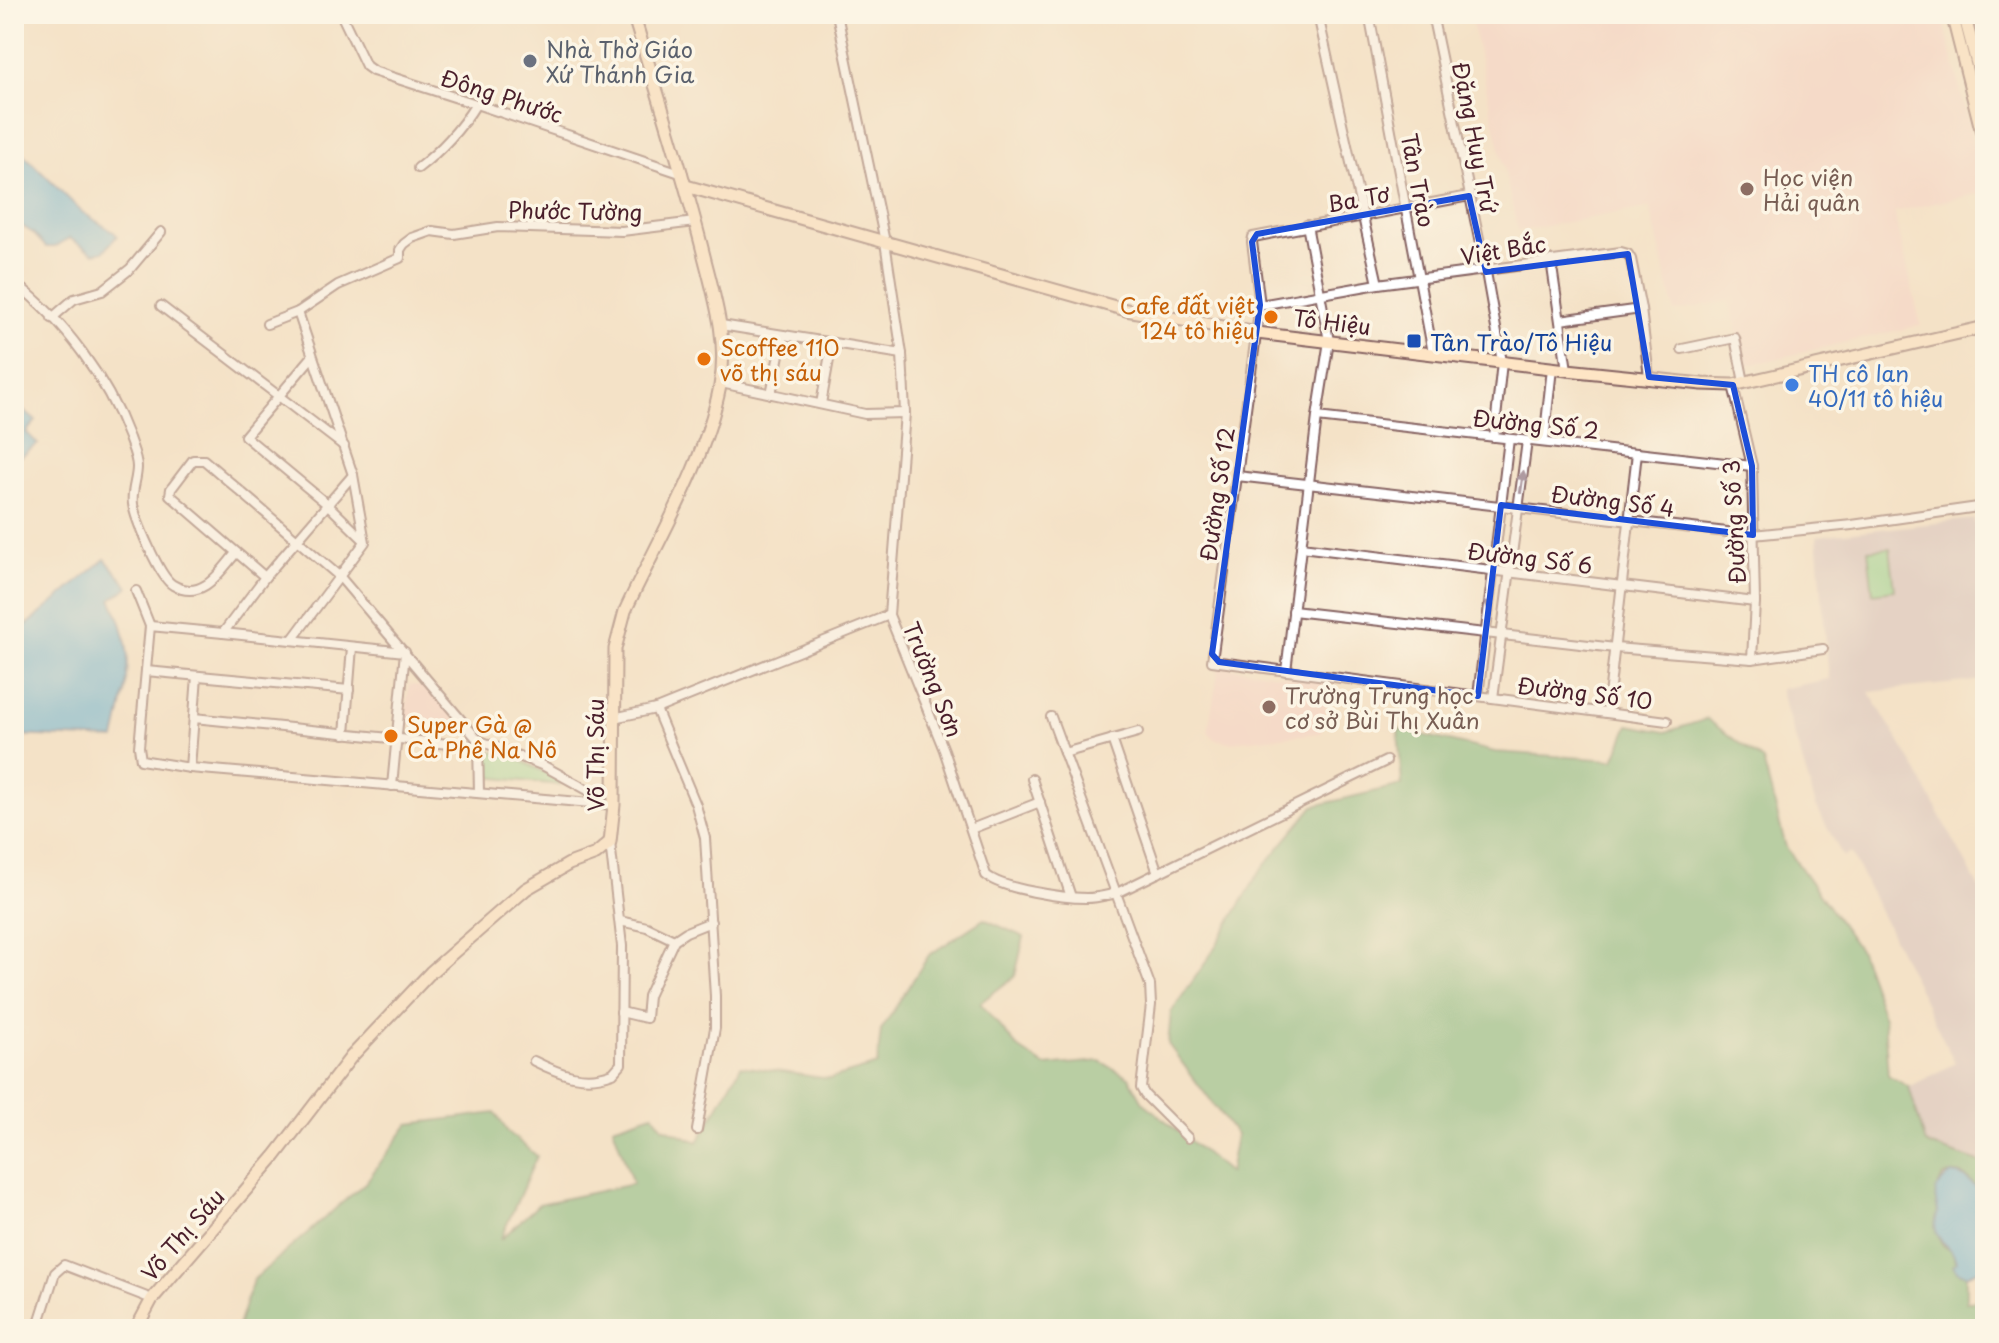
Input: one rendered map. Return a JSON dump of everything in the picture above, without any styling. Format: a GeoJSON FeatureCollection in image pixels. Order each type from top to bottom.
{"type":"FeatureCollection","features":[{"type":"Feature","properties":{"kind":"main road","name":"Võ Thị Sáu"},"geometry":{"type":"LineString","coordinates":[[136,1329],[152,1299],[275,1156],[351,1057],[431,972],[526,889],[554,872],[596,854],[610,842],[614,800],[613,718],[618,631],[701,446],[721,383],[721,325],[684,180],[633,14]]}},
{"type":"Feature","properties":{"kind":"main road"},"geometry":{"type":"LineString","coordinates":[[1952,14],[1979,87]]}},
{"type":"Feature","properties":{"kind":"main road"},"geometry":{"type":"LineString","coordinates":[[1964,14],[1979,87],[1985,145]]}},
{"type":"Feature","properties":{"kind":"main road","name":"Tô Hiệu"},"geometry":{"type":"LineString","coordinates":[[684,180],[885,242],[1126,310],[1257,333],[1567,370],[1702,384],[1739,384],[1985,327]]}},
{"type":"Feature","properties":{"kind":"street","name":"Đông Phước"},"geometry":{"type":"LineString","coordinates":[[341,14],[366,66],[373,71],[476,104],[684,180]]}},
{"type":"Feature","properties":{"kind":"street","name":"Trường Sơn"},"geometry":{"type":"LineString","coordinates":[[837,14],[885,242],[902,354],[905,413],[889,615],[939,738],[986,875],[994,881],[1071,897],[1117,893],[1386,761]]}},
{"type":"Feature","properties":{"kind":"street"},"geometry":{"type":"LineString","coordinates":[[1351,14],[1323,17],[1320,24],[1378,284]]}},
{"type":"Feature","properties":{"kind":"street","name":"Tân Trào"},"geometry":{"type":"LineString","coordinates":[[1369,14],[1433,353]]}},
{"type":"Feature","properties":{"kind":"street","name":"Đặng Huy Trứ"},"geometry":{"type":"LineString","coordinates":[[1432,14],[1502,362],[1494,437]]}},
{"type":"Feature","properties":{"kind":"street"},"geometry":{"type":"LineString","coordinates":[[418,168],[446,146],[476,104]]}},
{"type":"Feature","properties":{"kind":"street","name":"Ba Tơ"},"geometry":{"type":"LineString","coordinates":[[1253,237],[1469,196]]}},
{"type":"Feature","properties":{"kind":"street","name":"Phước Tường"},"geometry":{"type":"LineString","coordinates":[[298,312],[338,285],[400,258],[400,250],[412,238],[432,231],[454,234],[498,227],[633,231],[695,222]]}},
{"type":"Feature","properties":{"kind":"street"},"geometry":{"type":"LineString","coordinates":[[1286,671],[1329,341],[1307,225]]}},
{"type":"Feature","properties":{"kind":"street"},"geometry":{"type":"LineString","coordinates":[[52,318],[74,299],[102,291],[161,232]]}},
{"type":"Feature","properties":{"kind":"street","name":"Đường Số 12"},"geometry":{"type":"LineString","coordinates":[[1212,661],[1260,305],[1253,237]]}},
{"type":"Feature","properties":{"kind":"street","name":"Việt Bắc"},"geometry":{"type":"LineString","coordinates":[[1260,305],[1378,284],[1621,252],[1631,259],[1649,377]]}},
{"type":"Feature","properties":{"kind":"street"},"geometry":{"type":"LineString","coordinates":[[1551,260],[1567,370]]}},
{"type":"Feature","properties":{"kind":"street"},"geometry":{"type":"LineString","coordinates":[[14,282],[52,318],[88,363],[118,412],[137,467],[133,507],[166,579],[179,588],[199,590],[210,584],[236,553]]}},
{"type":"Feature","properties":{"kind":"street"},"geometry":{"type":"LineString","coordinates":[[161,306],[344,447]]}},
{"type":"Feature","properties":{"kind":"street"},"geometry":{"type":"LineString","coordinates":[[1560,320],[1641,309]]}},
{"type":"Feature","properties":{"kind":"street"},"geometry":{"type":"LineString","coordinates":[[267,324],[298,312],[353,475],[365,540],[363,547],[292,640]]}},
{"type":"Feature","properties":{"kind":"street"},"geometry":{"type":"LineString","coordinates":[[721,325],[902,354]]}},
{"type":"Feature","properties":{"kind":"street"},"geometry":{"type":"LineString","coordinates":[[771,394],[783,335]]}},
{"type":"Feature","properties":{"kind":"street","name":"Đường Số 3"},"geometry":{"type":"LineString","coordinates":[[1682,349],[1735,338],[1752,466],[1755,602],[1752,659]]}},
{"type":"Feature","properties":{"kind":"street"},"geometry":{"type":"LineString","coordinates":[[821,404],[832,343]]}},
{"type":"Feature","properties":{"kind":"street"},"geometry":{"type":"LineString","coordinates":[[312,357],[245,434],[246,438],[327,504],[365,540]]}},
{"type":"Feature","properties":{"kind":"street"},"geometry":{"type":"LineString","coordinates":[[1544,442],[1552,368]]}},
{"type":"Feature","properties":{"kind":"street"},"geometry":{"type":"LineString","coordinates":[[721,383],[865,414],[905,413]]}},
{"type":"Feature","properties":{"kind":"street","name":"Đường Số 2"},"geometry":{"type":"LineString","coordinates":[[1317,417],[1752,466]]}},
{"type":"Feature","properties":{"kind":"street"},"geometry":{"type":"LineString","coordinates":[[1478,696],[1509,439]]}},
{"type":"Feature","properties":{"kind":"street"},"geometry":{"type":"LineString","coordinates":[[1493,698],[1527,441]]}},
{"type":"Feature","properties":{"kind":"street"},"geometry":{"type":"LineString","coordinates":[[1607,713],[1637,453]]}},
{"type":"Feature","properties":{"kind":"street"},"geometry":{"type":"LineString","coordinates":[[265,577],[170,495],[171,489],[196,458],[204,460],[298,538],[340,577],[405,652],[478,743],[479,793]]}},
{"type":"Feature","properties":{"kind":"street"},"geometry":{"type":"LineString","coordinates":[[223,633],[265,577],[353,475]]}},
{"type":"Feature","properties":{"kind":"street","name":"Đường Số 4"},"geometry":{"type":"LineString","coordinates":[[1237,476],[1753,535],[1985,506]]}},
{"type":"Feature","properties":{"kind":"street","name":"Đường Số 6"},"geometry":{"type":"LineString","coordinates":[[1301,547],[1755,602]]}},
{"type":"Feature","properties":{"kind":"street"},"geometry":{"type":"LineString","coordinates":[[136,591],[150,626],[139,755],[146,763],[479,793],[614,800]]}},
{"type":"Feature","properties":{"kind":"street"},"geometry":{"type":"LineString","coordinates":[[1293,611],[1615,648],[1752,659],[1823,649]]}},
{"type":"Feature","properties":{"kind":"street"},"geometry":{"type":"LineString","coordinates":[[613,718],[656,709],[889,615]]}},
{"type":"Feature","properties":{"kind":"street"},"geometry":{"type":"LineString","coordinates":[[150,626],[405,652]]}},
{"type":"Feature","properties":{"kind":"street"},"geometry":{"type":"LineString","coordinates":[[345,734],[352,647]]}},
{"type":"Feature","properties":{"kind":"street"},"geometry":{"type":"LineString","coordinates":[[392,786],[405,652]]}},
{"type":"Feature","properties":{"kind":"street","name":"Đường Số 10"},"geometry":{"type":"LineString","coordinates":[[1212,661],[1667,721]]}},
{"type":"Feature","properties":{"kind":"street"},"geometry":{"type":"LineString","coordinates":[[146,671],[349,690]]}},
{"type":"Feature","properties":{"kind":"street"},"geometry":{"type":"LineString","coordinates":[[190,768],[197,676]]}},
{"type":"Feature","properties":{"kind":"street"},"geometry":{"type":"LineString","coordinates":[[656,709],[702,824],[711,922],[715,1028],[697,1130]]}},
{"type":"Feature","properties":{"kind":"street"},"geometry":{"type":"LineString","coordinates":[[1051,717],[1150,985],[1151,1005],[1141,1088],[1188,1138]]}},
{"type":"Feature","properties":{"kind":"street"},"geometry":{"type":"LineString","coordinates":[[194,718],[396,739],[478,743],[534,761],[593,793],[614,800]]}},
{"type":"Feature","properties":{"kind":"street"},"geometry":{"type":"LineString","coordinates":[[1064,753],[1138,732]]}},
{"type":"Feature","properties":{"kind":"street"},"geometry":{"type":"LineString","coordinates":[[1112,739],[1158,873]]}},
{"type":"Feature","properties":{"kind":"street"},"geometry":{"type":"LineString","coordinates":[[1032,779],[1071,897]]}},
{"type":"Feature","properties":{"kind":"street"},"geometry":{"type":"LineString","coordinates":[[971,829],[1040,802]]}},
{"type":"Feature","properties":{"kind":"street"},"geometry":{"type":"LineString","coordinates":[[534,1061],[572,1077],[605,1076],[618,1069],[623,1052],[622,946],[610,842]]}},
{"type":"Feature","properties":{"kind":"street"},"geometry":{"type":"LineString","coordinates":[[620,921],[637,924],[674,940]]}},
{"type":"Feature","properties":{"kind":"street"},"geometry":{"type":"LineString","coordinates":[[621,1012],[646,1018],[648,996],[674,940],[711,922]]}},
{"type":"Feature","properties":{"kind":"street"},"geometry":{"type":"LineString","coordinates":[[37,1329],[55,1273],[64,1265],[152,1299]]}},
{"type":"Feature","properties":{"kind":"highlighted area"},"geometry":{"type":"Polygon","coordinates":[[[1469,196],[1486,272],[1628,254],[1649,377],[1733,385],[1752,466],[1753,535],[1501,505],[1478,696],[1219,662],[1212,654],[1260,305],[1252,242],[1257,234],[1469,196]]]}},
{"type":"Feature","properties":{"kind":"shaded area","name":"Học viện Hải quân"},"geometry":{"type":"Polygon","coordinates":[[[1470,14],[1942,14],[1985,192],[1894,212],[1921,325],[1744,366],[1730,300],[1675,312],[1650,207],[1518,231],[1470,14]]]}},
{"type":"Feature","properties":{"kind":"shaded area"},"geometry":{"type":"Polygon","coordinates":[[[1974,519],[1985,593],[1985,680],[1869,692],[1913,764],[1985,899],[1985,1164],[1926,1145],[1909,1087],[1955,1063],[1851,853],[1843,857],[1816,806],[1780,689],[1829,679],[1817,536],[1974,519]]]}},
{"type":"Feature","properties":{"kind":"shaded area","name":"Trường Trung học cơ sở Bùi Thị Xuân"},"geometry":{"type":"Polygon","coordinates":[[[1219,666],[1331,682],[1321,733],[1230,742],[1214,739],[1208,731],[1219,666]]]}},
{"type":"Feature","properties":{"kind":"shaded area"},"geometry":{"type":"Polygon","coordinates":[[[409,684],[428,687],[429,693],[434,694],[460,725],[461,732],[452,731],[451,735],[414,733],[415,725],[405,722],[409,684]]]}},
{"type":"Feature","properties":{"kind":"green space"},"geometry":{"type":"Polygon","coordinates":[[[1890,548],[1895,590],[1873,593],[1868,550],[1890,548]]]}},
{"type":"Feature","properties":{"kind":"green space"},"geometry":{"type":"Polygon","coordinates":[[[1707,719],[1763,761],[1786,847],[1860,951],[1884,1018],[1888,1075],[1909,1087],[1926,1144],[1985,1164],[1985,1195],[1964,1176],[1952,1174],[1941,1180],[1937,1200],[1939,1237],[1943,1245],[1953,1252],[1957,1271],[1966,1275],[1966,1301],[1985,1300],[1985,1329],[237,1329],[253,1280],[366,1182],[409,1124],[495,1113],[508,1132],[537,1156],[500,1240],[539,1204],[633,1184],[613,1127],[653,1114],[663,1127],[698,1142],[741,1066],[830,1079],[877,1065],[881,1030],[929,955],[984,919],[1024,937],[1015,976],[980,1003],[1018,1048],[1045,1066],[1100,1061],[1129,1077],[1143,1102],[1229,1173],[1236,1135],[1168,1044],[1171,1012],[1208,959],[1260,871],[1314,806],[1402,785],[1398,729],[1495,752],[1614,760],[1629,725],[1666,732],[1707,719]]]}},
{"type":"Feature","properties":{"kind":"green space"},"geometry":{"type":"Polygon","coordinates":[[[487,750],[516,758],[558,779],[560,785],[487,777],[484,763],[487,750]]]}},
{"type":"Feature","properties":{"kind":"water"},"geometry":{"type":"Polygon","coordinates":[[[14,121],[21,130],[15,146],[82,212],[115,233],[117,236],[104,251],[94,253],[69,238],[55,247],[46,247],[33,233],[14,221],[14,121]]]}},
{"type":"Feature","properties":{"kind":"water"},"geometry":{"type":"Polygon","coordinates":[[[18,406],[36,421],[26,432],[38,444],[14,461],[14,411],[18,406]]]}},
{"type":"Feature","properties":{"kind":"water"},"geometry":{"type":"Polygon","coordinates":[[[105,559],[129,587],[111,599],[125,636],[128,668],[115,739],[14,735],[14,603],[27,625],[105,559]]]}},
{"type":"Feature","properties":{"kind":"water"},"geometry":{"type":"Polygon","coordinates":[[[1951,1174],[1966,1179],[1985,1195],[1985,1212],[1979,1219],[1984,1228],[1985,1265],[1982,1271],[1966,1275],[1953,1266],[1956,1262],[1953,1254],[1935,1230],[1938,1211],[1936,1190],[1951,1174]]]}},
{"type":"Feature","properties":{"kind":"place","name":"Nhà Thờ Giáo Xứ Thánh Gia"},"geometry":{"type":"Point","coordinates":[530,61]}},
{"type":"Feature","properties":{"kind":"place","name":"Học viện Hải quân"},"geometry":{"type":"Point","coordinates":[1747,189]}},
{"type":"Feature","properties":{"kind":"place","name":"Cafe đất việt 124 tô hiệu"},"geometry":{"type":"Point","coordinates":[1271,317]}},
{"type":"Feature","properties":{"kind":"place","name":"Tân Trào/Tô Hiệu"},"geometry":{"type":"Point","coordinates":[1414,341]}},
{"type":"Feature","properties":{"kind":"place","name":"Scoffee 110 võ thị sáu"},"geometry":{"type":"Point","coordinates":[704,359]}},
{"type":"Feature","properties":{"kind":"place","name":"TH cô lan 40/11 tô hiệu"},"geometry":{"type":"Point","coordinates":[1792,385]}},
{"type":"Feature","properties":{"kind":"place","name":"Trường Trung học cơ sở Bùi Thị Xuân"},"geometry":{"type":"Point","coordinates":[1269,707]}},
{"type":"Feature","properties":{"kind":"place","name":"Super Gà @ Cà Phê Na Nô"},"geometry":{"type":"Point","coordinates":[391,736]}}]}
